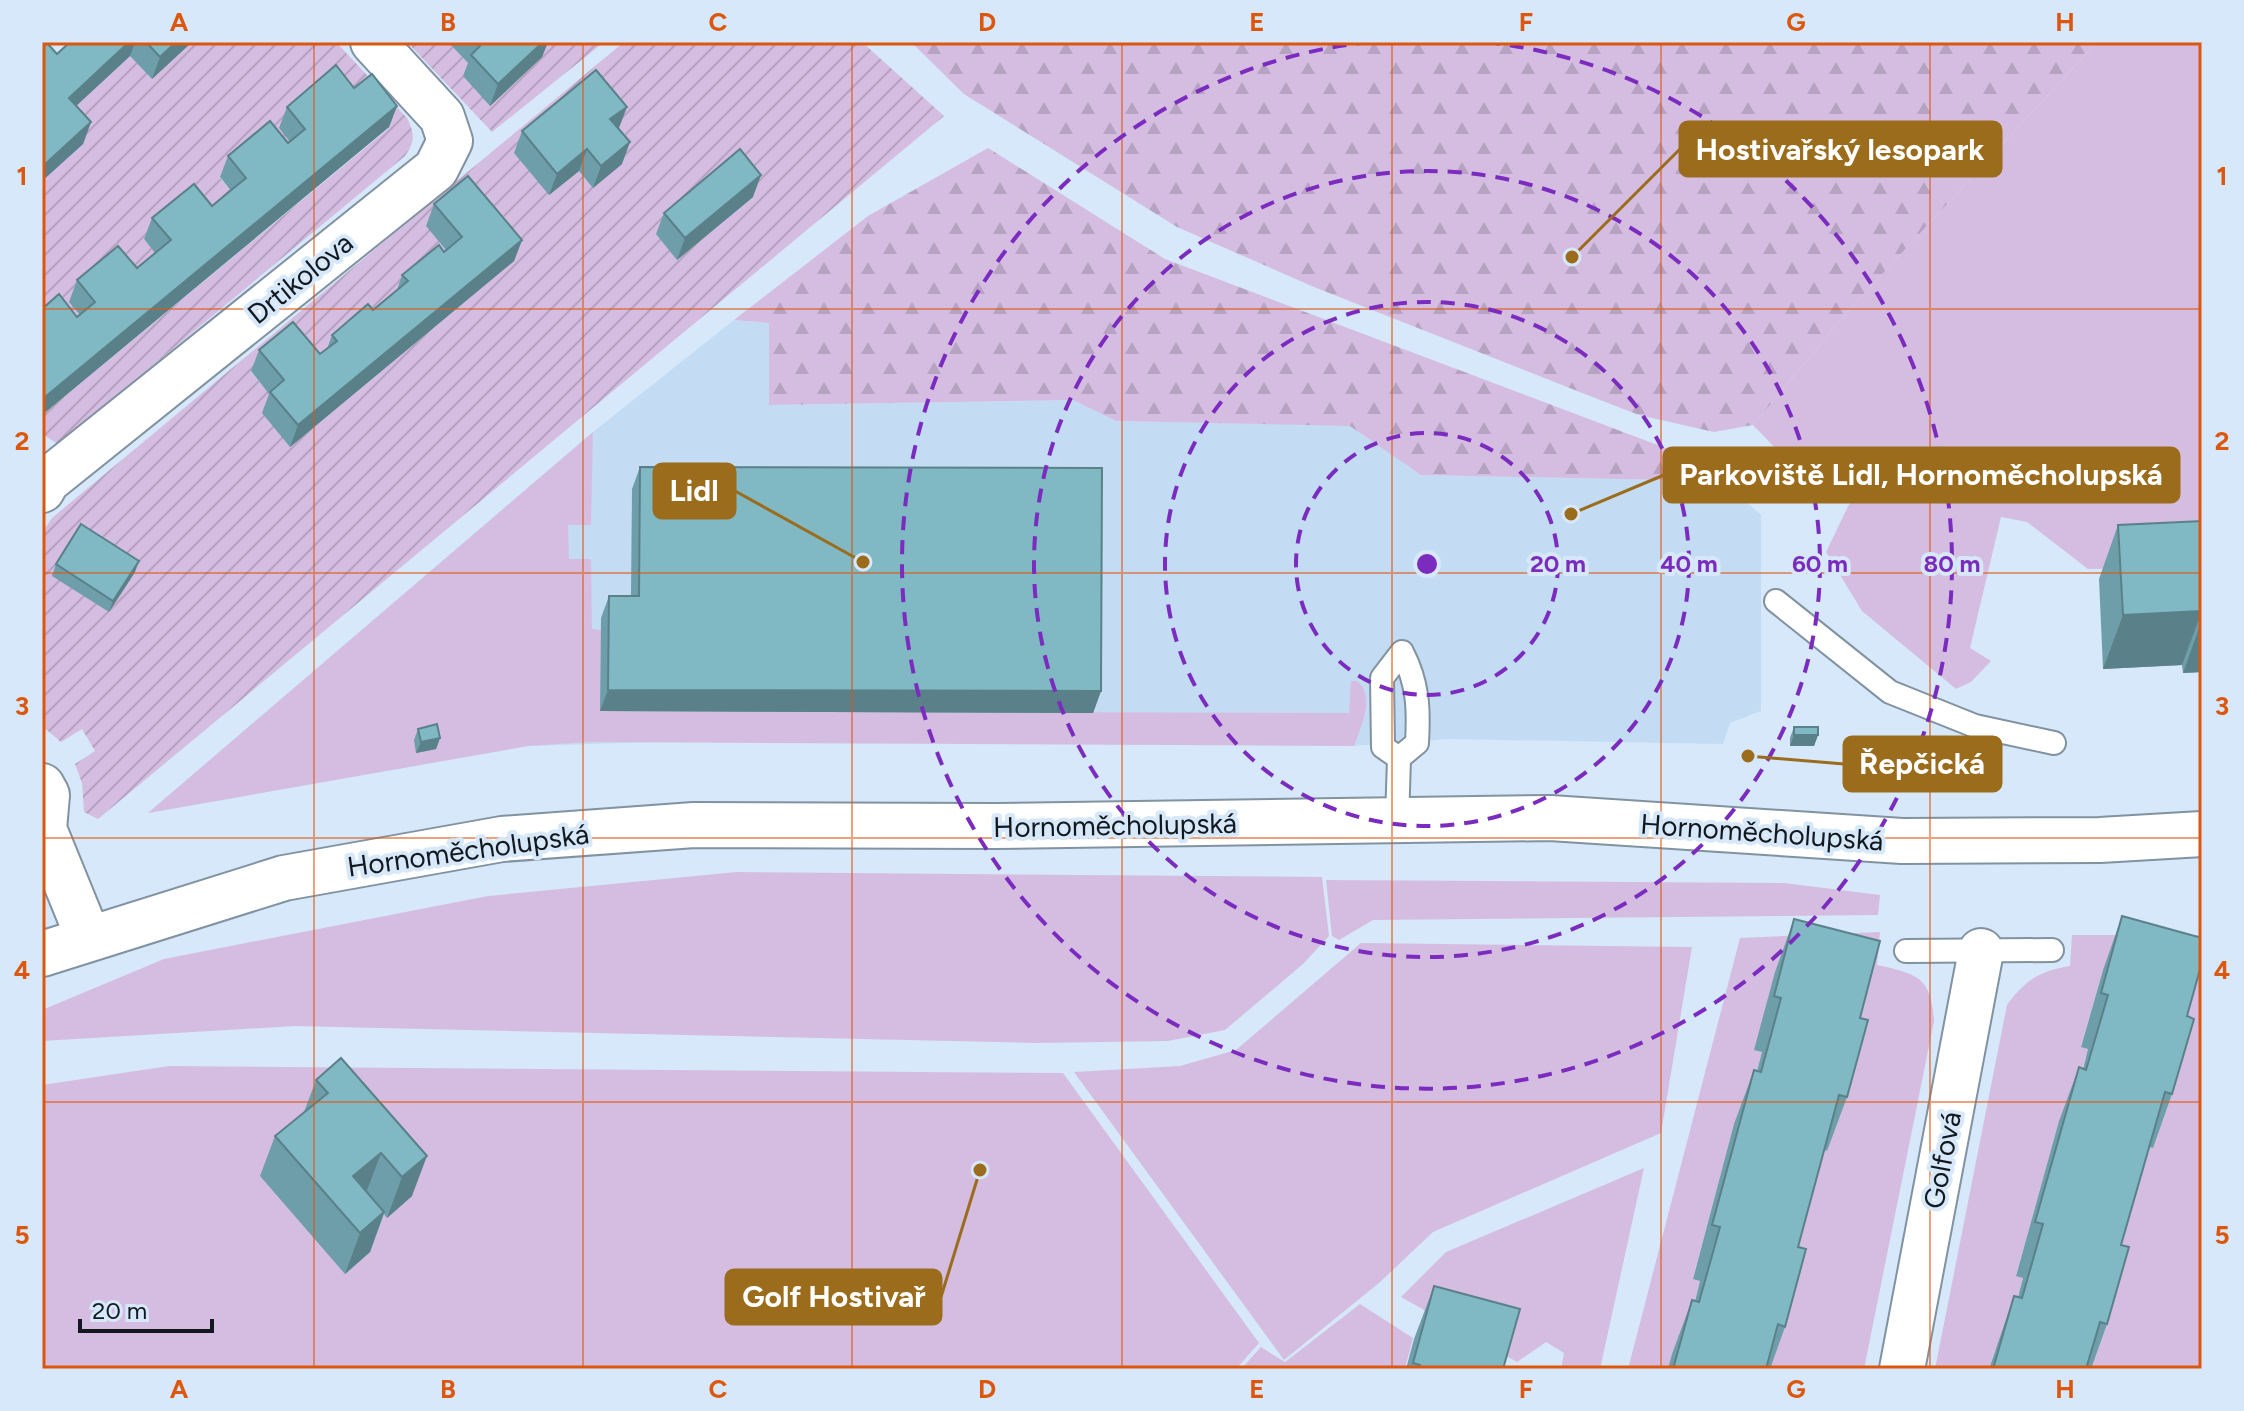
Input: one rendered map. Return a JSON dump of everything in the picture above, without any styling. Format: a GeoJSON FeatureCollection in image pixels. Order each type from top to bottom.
{"type":"FeatureCollection","features":[{"type":"Feature","properties":{"kind":"street","name":"Drtikolova"},"geometry":{"type":"LineString","coordinates":[[42,490],[47,481],[436,169],[450,141],[442,117],[373,42]]}},
{"type":"Feature","properties":{"kind":"street"},"geometry":{"type":"LineString","coordinates":[[42,786],[47,795],[44,829],[88,937]]}},
{"type":"Feature","properties":{"kind":"street","name":"Hornoměcholupská"},"geometry":{"type":"LineString","coordinates":[[42,954],[88,937],[284,878],[502,839],[694,825],[1397,822],[1550,818],[1902,841],[2069,841],[2202,834]]}},
{"type":"Feature","properties":{"kind":"street","name":"Golfová"},"geometry":{"type":"LineString","coordinates":[[1902,1369],[1981,951]]}},
{"type":"Feature","properties":{"kind":"lane"},"geometry":{"type":"LineString","coordinates":[[1776,601],[1890,692],[1975,726],[2054,743]]}},
{"type":"Feature","properties":{"kind":"lane"},"geometry":{"type":"LineString","coordinates":[[1397,822],[1399,758]]}},
{"type":"Feature","properties":{"kind":"lane"},"geometry":{"type":"LineString","coordinates":[[1906,951],[2052,950]]}},
{"type":"Feature","properties":{"kind":"shaded area"},"geometry":{"type":"Polygon","coordinates":[[[734,320],[769,323],[769,405],[1073,400],[1116,421],[1351,425],[1421,475],[1664,480],[1737,494],[1761,515],[1761,711],[1730,723],[1723,744],[1449,739],[1354,746],[718,740],[528,746],[148,813],[593,432],[734,320]]]}},
{"type":"Feature","properties":{"kind":"green space"},"geometry":{"type":"Polygon","coordinates":[[[191,42],[336,42],[407,118],[413,133],[411,146],[405,156],[58,444],[42,434],[42,415],[389,128],[297,151],[220,178],[238,200],[144,239],[163,262],[87,324],[42,324],[42,181],[61,120],[130,56],[152,78],[191,42]]]}},
{"type":"Feature","properties":{"kind":"green space"},"geometry":{"type":"Polygon","coordinates":[[[407,42],[448,42],[472,67],[528,42],[604,42],[492,132],[407,42]]]}},
{"type":"Feature","properties":{"kind":"green space"},"geometry":{"type":"Polygon","coordinates":[[[624,42],[862,42],[944,116],[98,819],[84,812],[82,783],[75,764],[95,751],[82,729],[61,742],[42,726],[42,533],[52,518],[624,42]],[[621,164],[579,171],[593,187],[621,164]],[[454,259],[324,356],[251,372],[276,401],[454,259]]]}},
{"type":"Feature","properties":{"kind":"green space"},"geometry":{"type":"Polygon","coordinates":[[[911,42],[2097,42],[1849,310],[1753,425],[1714,432],[1639,415],[1314,287],[1177,227],[964,94],[911,42]]]}},
{"type":"Feature","properties":{"kind":"green space"},"geometry":{"type":"Polygon","coordinates":[[[2097,42],[2202,42],[2202,567],[2088,569],[2027,522],[2001,517],[1970,648],[1991,661],[1971,682],[1956,689],[1862,611],[1826,552],[1857,488],[1790,463],[1753,425],[1849,310],[2097,42]]]}},
{"type":"Feature","properties":{"kind":"green space"},"geometry":{"type":"Polygon","coordinates":[[[988,148],[1165,259],[1692,458],[1704,487],[1664,480],[1421,475],[1350,426],[1116,421],[1073,400],[769,405],[769,323],[734,320],[868,216],[988,148]]]}},
{"type":"Feature","properties":{"kind":"green space"},"geometry":{"type":"Polygon","coordinates":[[[593,432],[591,525],[568,525],[569,559],[591,559],[592,629],[601,630],[600,711],[1349,713],[1351,681],[1357,681],[1363,687],[1366,703],[1354,746],[592,742],[528,746],[148,813],[593,432]]]}},
{"type":"Feature","properties":{"kind":"green space"},"geometry":{"type":"Polygon","coordinates":[[[737,872],[1322,877],[1329,936],[1303,964],[1225,1030],[1168,1041],[1036,1043],[294,1026],[42,1041],[42,1010],[164,959],[488,896],[737,872]]]}},
{"type":"Feature","properties":{"kind":"green space"},"geometry":{"type":"Polygon","coordinates":[[[1326,880],[1784,883],[1880,895],[1878,915],[1373,920],[1339,940],[1332,936],[1326,880]]]}},
{"type":"Feature","properties":{"kind":"green space"},"geometry":{"type":"Polygon","coordinates":[[[1880,932],[1877,965],[1903,971],[1920,980],[1930,995],[1934,1021],[1864,1369],[1769,1369],[1820,1149],[1827,1151],[1848,1074],[1755,1050],[1762,1052],[1742,1126],[1734,1125],[1693,1278],[1700,1281],[1680,1356],[1668,1369],[1628,1369],[1740,938],[1880,932]]]}},
{"type":"Feature","properties":{"kind":"green space"},"geometry":{"type":"Polygon","coordinates":[[[2072,935],[2202,935],[2202,1369],[2090,1369],[2102,1299],[2145,1146],[2153,1148],[2103,970],[2081,1046],[2088,1049],[2067,1123],[2059,1122],[2016,1275],[2023,1278],[2002,1352],[1995,1350],[1989,1369],[1935,1369],[2007,1005],[2034,978],[2070,966],[2072,935]]]}},
{"type":"Feature","properties":{"kind":"green space"},"geometry":{"type":"Polygon","coordinates":[[[1361,943],[1692,947],[1661,1133],[1433,1232],[1379,1283],[1284,1360],[1074,1072],[1180,1066],[1236,1050],[1361,943]]]}},
{"type":"Feature","properties":{"kind":"green space"},"geometry":{"type":"Polygon","coordinates":[[[169,1066],[1063,1073],[1259,1343],[1236,1369],[42,1369],[42,1085],[169,1066]]]}},
{"type":"Feature","properties":{"kind":"green space"},"geometry":{"type":"Polygon","coordinates":[[[1644,1168],[1600,1369],[1561,1369],[1564,1353],[1546,1342],[1517,1362],[1401,1297],[1446,1252],[1644,1168]]]}},
{"type":"Feature","properties":{"kind":"green space"},"geometry":{"type":"Polygon","coordinates":[[[1360,1304],[1413,1338],[1405,1369],[1241,1369],[1261,1347],[1285,1362],[1360,1304]]]}},
{"type":"Feature","properties":{"kind":"building"},"geometry":{"type":"Polygon","coordinates":[[[70,42],[129,42],[69,98],[91,122],[42,167],[42,48],[47,43],[57,54],[70,42]]]}},
{"type":"Feature","properties":{"kind":"building"},"geometry":{"type":"Polygon","coordinates":[[[146,42],[176,42],[160,57],[146,42]]]}},
{"type":"Feature","properties":{"kind":"building"},"geometry":{"type":"Polygon","coordinates":[[[476,42],[543,42],[498,84],[471,55],[480,46],[476,42]]]}},
{"type":"Feature","properties":{"kind":"building"},"geometry":{"type":"Polygon","coordinates":[[[336,65],[354,88],[372,74],[397,106],[45,397],[42,394],[42,309],[59,294],[77,317],[95,302],[77,280],[118,246],[137,268],[171,240],[152,218],[194,184],[212,206],[246,178],[228,156],[270,121],[288,143],[305,129],[287,107],[336,65]]]}},
{"type":"Feature","properties":{"kind":"building"},"geometry":{"type":"Polygon","coordinates":[[[596,70],[627,107],[610,119],[630,142],[601,166],[587,149],[557,174],[522,131],[596,70]]]}},
{"type":"Feature","properties":{"kind":"building"},"geometry":{"type":"Polygon","coordinates":[[[740,149],[761,175],[685,238],[664,213],[740,149]]]}},
{"type":"Feature","properties":{"kind":"building"},"geometry":{"type":"Polygon","coordinates":[[[468,176],[522,240],[298,425],[270,392],[284,380],[259,350],[293,322],[320,354],[337,341],[332,335],[368,304],[373,310],[408,281],[402,275],[439,245],[444,252],[462,237],[434,204],[468,176]]]}},
{"type":"Feature","properties":{"kind":"building"},"geometry":{"type":"Polygon","coordinates":[[[640,467],[1102,468],[1101,691],[608,690],[609,596],[639,596],[640,467]]]}},
{"type":"Feature","properties":{"kind":"building"},"geometry":{"type":"Polygon","coordinates":[[[2202,521],[2202,611],[2123,615],[2118,525],[2202,521]]]}},
{"type":"Feature","properties":{"kind":"building"},"geometry":{"type":"Polygon","coordinates":[[[81,524],[139,561],[113,601],[56,564],[81,524]]]}},
{"type":"Feature","properties":{"kind":"building"},"geometry":{"type":"Polygon","coordinates":[[[437,724],[440,738],[421,742],[418,729],[437,724]]]}},
{"type":"Feature","properties":{"kind":"building"},"geometry":{"type":"Polygon","coordinates":[[[1794,727],[1818,727],[1818,735],[1794,735],[1794,727]]]}},
{"type":"Feature","properties":{"kind":"building"},"geometry":{"type":"Polygon","coordinates":[[[2122,916],[2202,938],[2202,962],[2187,1016],[2194,1019],[2172,1094],[2165,1092],[2121,1245],[2129,1247],[2107,1324],[2100,1322],[2086,1369],[1993,1369],[2014,1296],[2022,1298],[2043,1224],[2035,1222],[2079,1067],[2086,1070],[2108,995],[2101,993],[2122,916]]]}},
{"type":"Feature","properties":{"kind":"building"},"geometry":{"type":"Polygon","coordinates":[[[1794,919],[1880,941],[1860,1018],[1868,1020],[1847,1097],[1839,1095],[1798,1247],[1806,1249],[1785,1327],[1778,1324],[1766,1369],[1673,1369],[1692,1300],[1699,1302],[1720,1227],[1712,1225],[1754,1070],[1761,1072],[1781,998],[1774,996],[1794,919]]]}},
{"type":"Feature","properties":{"kind":"building"},"geometry":{"type":"Polygon","coordinates":[[[341,1058],[427,1156],[402,1177],[381,1153],[353,1176],[384,1212],[360,1233],[275,1136],[328,1093],[316,1080],[341,1058]]]}},
{"type":"Feature","properties":{"kind":"building"},"geometry":{"type":"Polygon","coordinates":[[[1434,1286],[1520,1309],[1503,1369],[1419,1369],[1420,1365],[1413,1363],[1434,1286]]]}},
{"type":"Feature","properties":{"kind":"place","name":"Hostivařský lesopark"},"geometry":{"type":"Point","coordinates":[1572,257]}},
{"type":"Feature","properties":{"kind":"place","name":"Parkoviště Lidl, Hornoměcholupská"},"geometry":{"type":"Point","coordinates":[1571,514]}},
{"type":"Feature","properties":{"kind":"place","name":"Lidl"},"geometry":{"type":"Point","coordinates":[863,562]}},
{"type":"Feature","properties":{"kind":"place","name":"Řepčická"},"geometry":{"type":"Point","coordinates":[1748,756]}},
{"type":"Feature","properties":{"kind":"place","name":"Golf Hostivař"},"geometry":{"type":"Point","coordinates":[980,1170]}}]}
